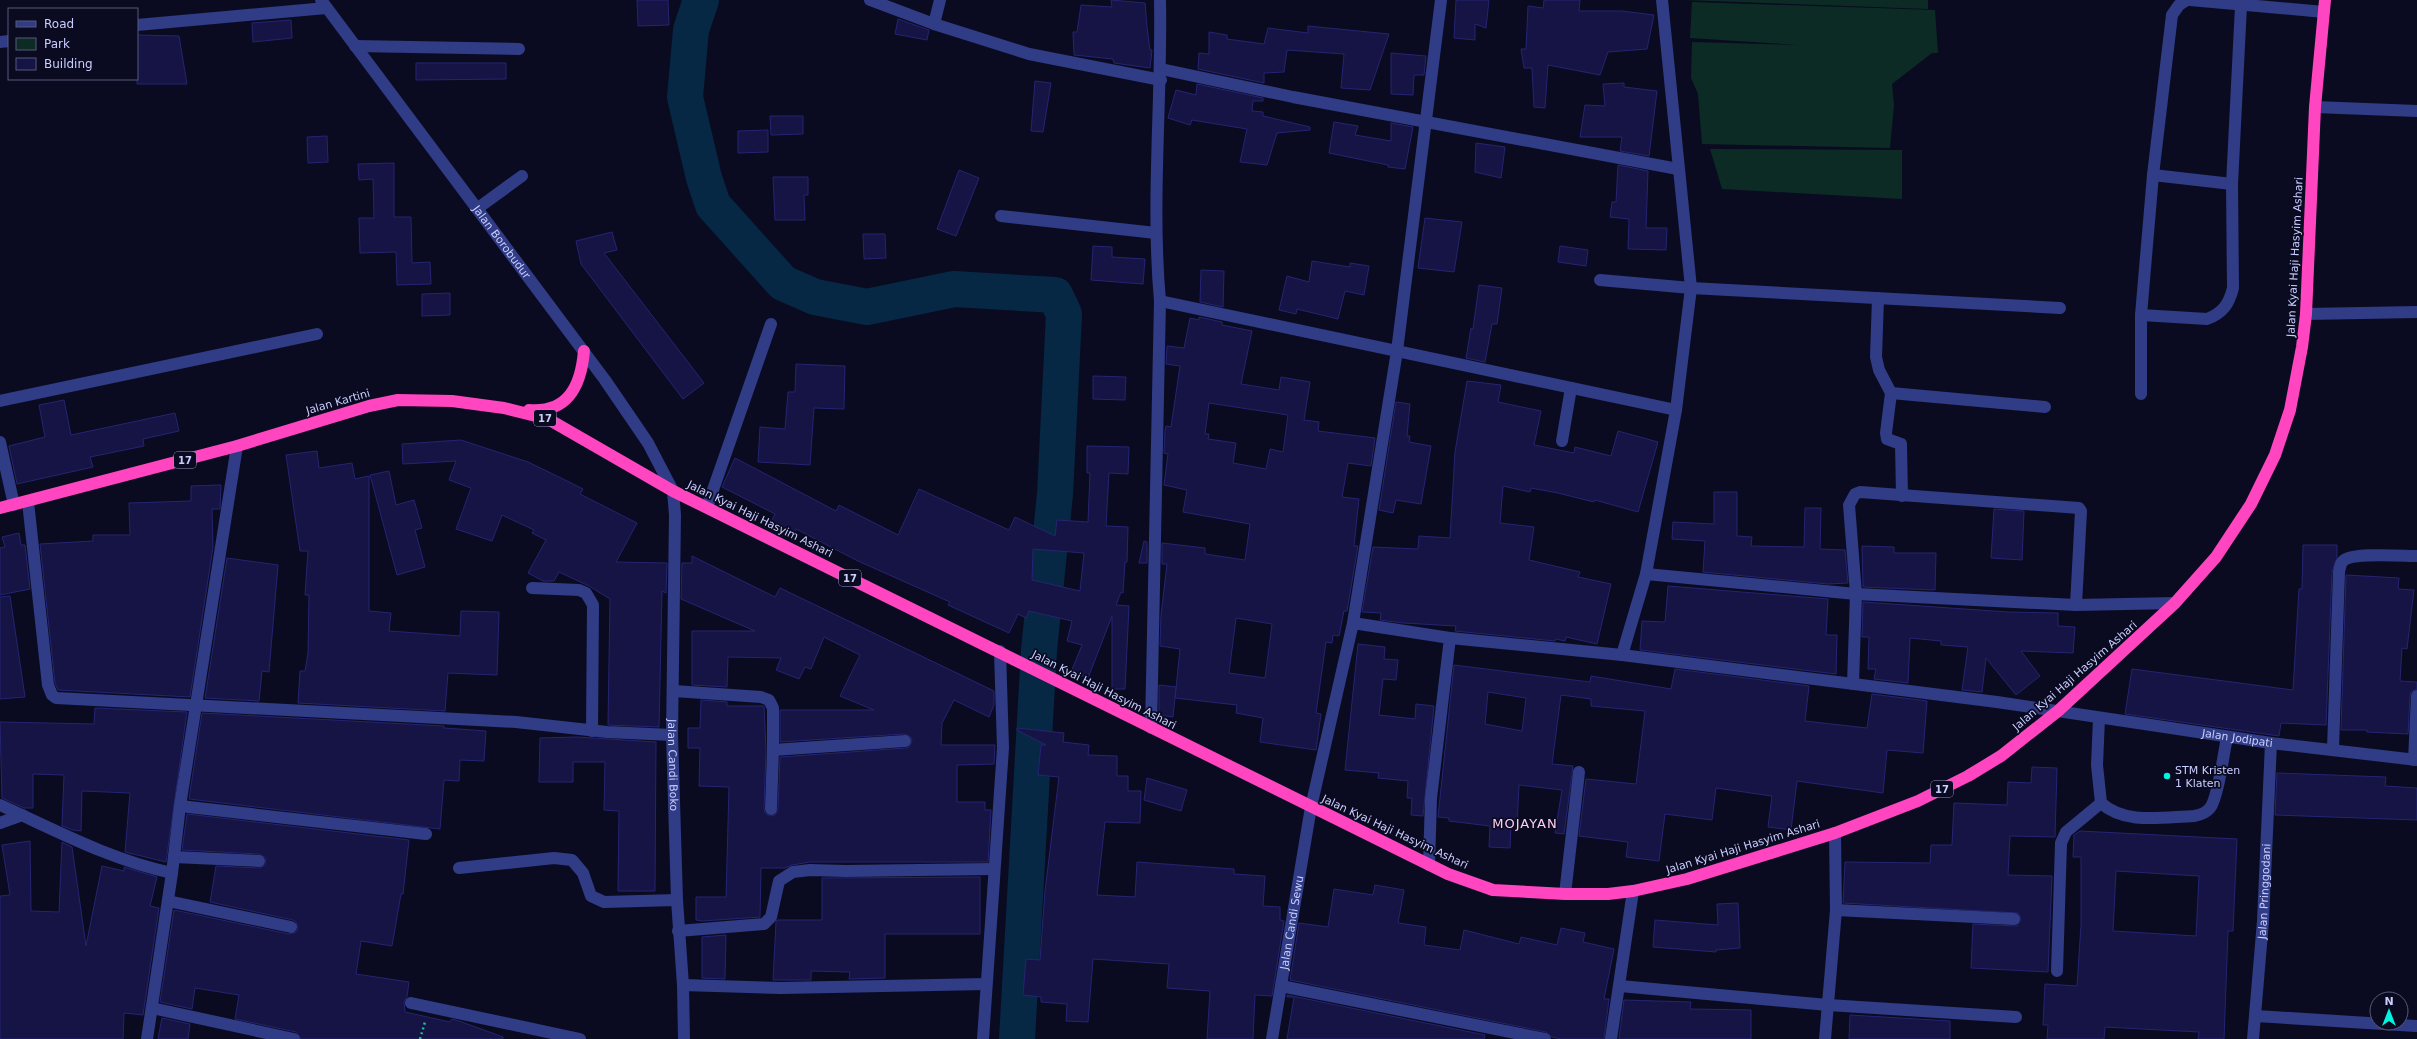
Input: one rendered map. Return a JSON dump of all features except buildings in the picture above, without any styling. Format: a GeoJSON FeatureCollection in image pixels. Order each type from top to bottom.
{"type":"FeatureCollection","features":[{"type":"Feature","properties":{"kind":"highway","name":"Jalan Kyai Haji Hasyim Ashari"},"geometry":{"type":"LineString","coordinates":[[673,491],[1000,651],[1151,728],[1448,874],[1493,890],[1565,894],[1608,894],[1633,891],[1687,879],[1834,833],[1918,801],[1968,776],[2002,756],[2058,712],[2176,604],[2216,557],[2251,504],[2275,455],[2290,410],[2302,347],[2306,314],[2315,107],[2325,6]]}},
{"type":"Feature","properties":{"kind":"highway"},"geometry":{"type":"LineString","coordinates":[[504,408],[539,411],[562,404],[574,391],[582,372],[584,350]]}},
{"type":"Feature","properties":{"kind":"highway","name":"Jalan Kartini"},"geometry":{"type":"LineString","coordinates":[[0,508],[28,502],[237,446],[369,406],[398,400],[452,401],[504,408],[548,419],[673,491]]}},
{"type":"Feature","properties":{"kind":"street"},"geometry":{"type":"LineString","coordinates":[[870,0],[934,24],[1051,59],[1161,75],[1293,97],[1678,169]]}},
{"type":"Feature","properties":{"kind":"street"},"geometry":{"type":"LineString","coordinates":[[934,24],[940,0]]}},
{"type":"Feature","properties":{"kind":"street"},"geometry":{"type":"LineString","coordinates":[[1151,728],[1160,301],[1156,233],[1161,75],[1160,0]]}},
{"type":"Feature","properties":{"kind":"street","name":"Jalan Candi Sewu"},"geometry":{"type":"LineString","coordinates":[[1272,1039],[1311,807],[1353,623],[1397,351],[1441,0]]}},
{"type":"Feature","properties":{"kind":"street"},"geometry":{"type":"LineString","coordinates":[[1622,655],[1646,574],[1676,410],[1691,288],[1662,0]]}},
{"type":"Feature","properties":{"kind":"street"},"geometry":{"type":"LineString","coordinates":[[2141,394],[2141,315],[2153,175],[2172,15],[2179,5],[2187,0]]}},
{"type":"Feature","properties":{"kind":"street"},"geometry":{"type":"LineString","coordinates":[[2190,0],[2241,6],[2325,6]]}},
{"type":"Feature","properties":{"kind":"street"},"geometry":{"type":"LineString","coordinates":[[138,25],[324,4]]}},
{"type":"Feature","properties":{"kind":"street","name":"Jalan Borobudur"},"geometry":{"type":"LineString","coordinates":[[324,4],[584,350],[648,444],[673,491]]}},
{"type":"Feature","properties":{"kind":"street"},"geometry":{"type":"LineString","coordinates":[[2141,315],[2207,319],[2217,316],[2224,310],[2233,288],[2232,184],[2241,6]]}},
{"type":"Feature","properties":{"kind":"street"},"geometry":{"type":"LineString","coordinates":[[355,46],[519,49]]}},
{"type":"Feature","properties":{"kind":"street"},"geometry":{"type":"LineString","coordinates":[[2315,107],[2417,111]]}},
{"type":"Feature","properties":{"kind":"street"},"geometry":{"type":"LineString","coordinates":[[2153,175],[2232,184]]}},
{"type":"Feature","properties":{"kind":"street"},"geometry":{"type":"LineString","coordinates":[[478,208],[522,176]]}},
{"type":"Feature","properties":{"kind":"street"},"geometry":{"type":"LineString","coordinates":[[1001,216],[1156,233]]}},
{"type":"Feature","properties":{"kind":"street"},"geometry":{"type":"LineString","coordinates":[[1600,280],[1691,288],[2060,308]]}},
{"type":"Feature","properties":{"kind":"street"},"geometry":{"type":"LineString","coordinates":[[1878,298],[1876,357],[1879,370],[1891,394],[1886,433],[1887,439],[1901,444],[1902,496]]}},
{"type":"Feature","properties":{"kind":"street"},"geometry":{"type":"LineString","coordinates":[[1160,301],[1676,410]]}},
{"type":"Feature","properties":{"kind":"street"},"geometry":{"type":"LineString","coordinates":[[2306,314],[2417,312]]}},
{"type":"Feature","properties":{"kind":"street"},"geometry":{"type":"LineString","coordinates":[[707,507],[771,324]]}},
{"type":"Feature","properties":{"kind":"street"},"geometry":{"type":"LineString","coordinates":[[0,401],[317,334]]}},
{"type":"Feature","properties":{"kind":"street"},"geometry":{"type":"LineString","coordinates":[[1562,441],[1572,388]]}},
{"type":"Feature","properties":{"kind":"street"},"geometry":{"type":"LineString","coordinates":[[1891,394],[2045,407]]}},
{"type":"Feature","properties":{"kind":"street"},"geometry":{"type":"LineString","coordinates":[[0,442],[14,504]]}},
{"type":"Feature","properties":{"kind":"street"},"geometry":{"type":"LineString","coordinates":[[147,1039],[172,873],[180,806],[237,446]]}},
{"type":"Feature","properties":{"kind":"street","name":"Jalan Candi Boko"},"geometry":{"type":"LineString","coordinates":[[673,491],[675,515],[674,691],[672,735],[678,931],[683,985],[684,1039]]}},
{"type":"Feature","properties":{"kind":"street"},"geometry":{"type":"LineString","coordinates":[[1853,684],[1856,594],[1849,505],[1851,500],[1860,492],[2079,508],[2081,511],[2076,606]]}},
{"type":"Feature","properties":{"kind":"street"},"geometry":{"type":"LineString","coordinates":[[28,502],[48,685],[52,695],[56,698],[196,707],[516,722],[592,731],[672,735]]}},
{"type":"Feature","properties":{"kind":"street"},"geometry":{"type":"LineString","coordinates":[[2333,749],[2339,572],[2341,564],[2348,558],[2358,556],[2417,556]]}},
{"type":"Feature","properties":{"kind":"street"},"geometry":{"type":"LineString","coordinates":[[1646,574],[1856,594],[2076,606],[2176,604]]}},
{"type":"Feature","properties":{"kind":"street"},"geometry":{"type":"LineString","coordinates":[[532,588],[579,590],[586,593],[593,605],[592,731]]}},
{"type":"Feature","properties":{"kind":"street","name":"Jalan Jodipati"},"geometry":{"type":"LineString","coordinates":[[1353,623],[1450,638],[1622,655],[1853,684],[2270,743],[2333,749],[2416,760]]}},
{"type":"Feature","properties":{"kind":"street"},"geometry":{"type":"LineString","coordinates":[[1429,865],[1431,798],[1450,638]]}},
{"type":"Feature","properties":{"kind":"street"},"geometry":{"type":"LineString","coordinates":[[983,1039],[1003,748],[1000,651]]}},
{"type":"Feature","properties":{"kind":"street"},"geometry":{"type":"LineString","coordinates":[[674,691],[761,697],[769,700],[773,708],[771,809]]}},
{"type":"Feature","properties":{"kind":"street"},"geometry":{"type":"LineString","coordinates":[[2416,760],[2417,696]]}},
{"type":"Feature","properties":{"kind":"street"},"geometry":{"type":"LineString","coordinates":[[2099,718],[2096,766],[2100,803],[2109,811],[2121,816],[2194,816],[2205,813],[2211,807],[2214,797],[2227,737]]}},
{"type":"Feature","properties":{"kind":"street"},"geometry":{"type":"LineString","coordinates":[[773,750],[905,741]]}},
{"type":"Feature","properties":{"kind":"street","name":"Jalan Pringgodani"},"geometry":{"type":"LineString","coordinates":[[2253,1039],[2263,922],[2270,743]]}},
{"type":"Feature","properties":{"kind":"street"},"geometry":{"type":"LineString","coordinates":[[1565,894],[1579,772]]}},
{"type":"Feature","properties":{"kind":"street"},"geometry":{"type":"LineString","coordinates":[[2057,971],[2061,843],[2066,832],[2100,803]]}},
{"type":"Feature","properties":{"kind":"street"},"geometry":{"type":"LineString","coordinates":[[0,805],[92,849],[149,868],[172,873]]}},
{"type":"Feature","properties":{"kind":"street"},"geometry":{"type":"LineString","coordinates":[[180,806],[426,834]]}},
{"type":"Feature","properties":{"kind":"street"},"geometry":{"type":"LineString","coordinates":[[0,823],[22,815]]}},
{"type":"Feature","properties":{"kind":"street"},"geometry":{"type":"LineString","coordinates":[[1825,1039],[1836,910],[1834,833]]}},
{"type":"Feature","properties":{"kind":"street"},"geometry":{"type":"LineString","coordinates":[[174,857],[260,861]]}},
{"type":"Feature","properties":{"kind":"street"},"geometry":{"type":"LineString","coordinates":[[459,868],[554,858],[572,860],[583,873],[591,896],[604,902],[677,900]]}},
{"type":"Feature","properties":{"kind":"street"},"geometry":{"type":"LineString","coordinates":[[678,931],[764,924],[771,917],[780,881],[792,872],[810,870],[845,872],[994,869]]}},
{"type":"Feature","properties":{"kind":"street"},"geometry":{"type":"LineString","coordinates":[[1611,1039],[1633,891]]}},
{"type":"Feature","properties":{"kind":"street"},"geometry":{"type":"LineString","coordinates":[[168,901],[291,926]]}},
{"type":"Feature","properties":{"kind":"street"},"geometry":{"type":"LineString","coordinates":[[1836,910],[2014,920]]}},
{"type":"Feature","properties":{"kind":"street"},"geometry":{"type":"LineString","coordinates":[[683,985],[781,988],[986,984]]}},
{"type":"Feature","properties":{"kind":"street"},"geometry":{"type":"LineString","coordinates":[[1281,986],[1545,1039]]}},
{"type":"Feature","properties":{"kind":"street"},"geometry":{"type":"LineString","coordinates":[[1620,986],[1828,1005],[2016,1017]]}},
{"type":"Feature","properties":{"kind":"street"},"geometry":{"type":"LineString","coordinates":[[411,1003],[580,1039]]}},
{"type":"Feature","properties":{"kind":"street"},"geometry":{"type":"LineString","coordinates":[[152,1008],[294,1039]]}},
{"type":"Feature","properties":{"kind":"street"},"geometry":{"type":"LineString","coordinates":[[2256,1016],[2416,1026]]}},
{"type":"Feature","properties":{"kind":"green space"},"geometry":{"type":"Polygon","coordinates":[[[1684,0],[1928,0],[1928,9],[1684,0]]]}},
{"type":"Feature","properties":{"kind":"green space"},"geometry":{"type":"Polygon","coordinates":[[[1692,2],[1935,10],[1938,53],[1932,53],[1892,84],[1894,105],[1890,148],[1702,144],[1698,94],[1691,78],[1692,42],[1799,45],[1690,38],[1692,2]]]}},
{"type":"Feature","properties":{"kind":"green space"},"geometry":{"type":"Polygon","coordinates":[[[1710,149],[1902,150],[1902,199],[1722,189],[1710,149]]]}},
{"type":"Feature","properties":{"kind":"waterway"},"geometry":{"type":"LineString","coordinates":[[701,0],[691,30],[685,97],[704,178],[713,205],[783,283],[815,297],[867,307],[954,289],[1055,295],[1064,314],[1055,494],[1039,650],[1017,1039]]}},
{"type":"Feature","properties":{"kind":"place","name":"STM Kristen 1 Klaten"},"geometry":{"type":"Point","coordinates":[2167,776]}},
{"type":"Feature","properties":{"kind":"district","name":"MOJAYAN"},"geometry":{"type":"Point","coordinates":[1525,823]}}]}
